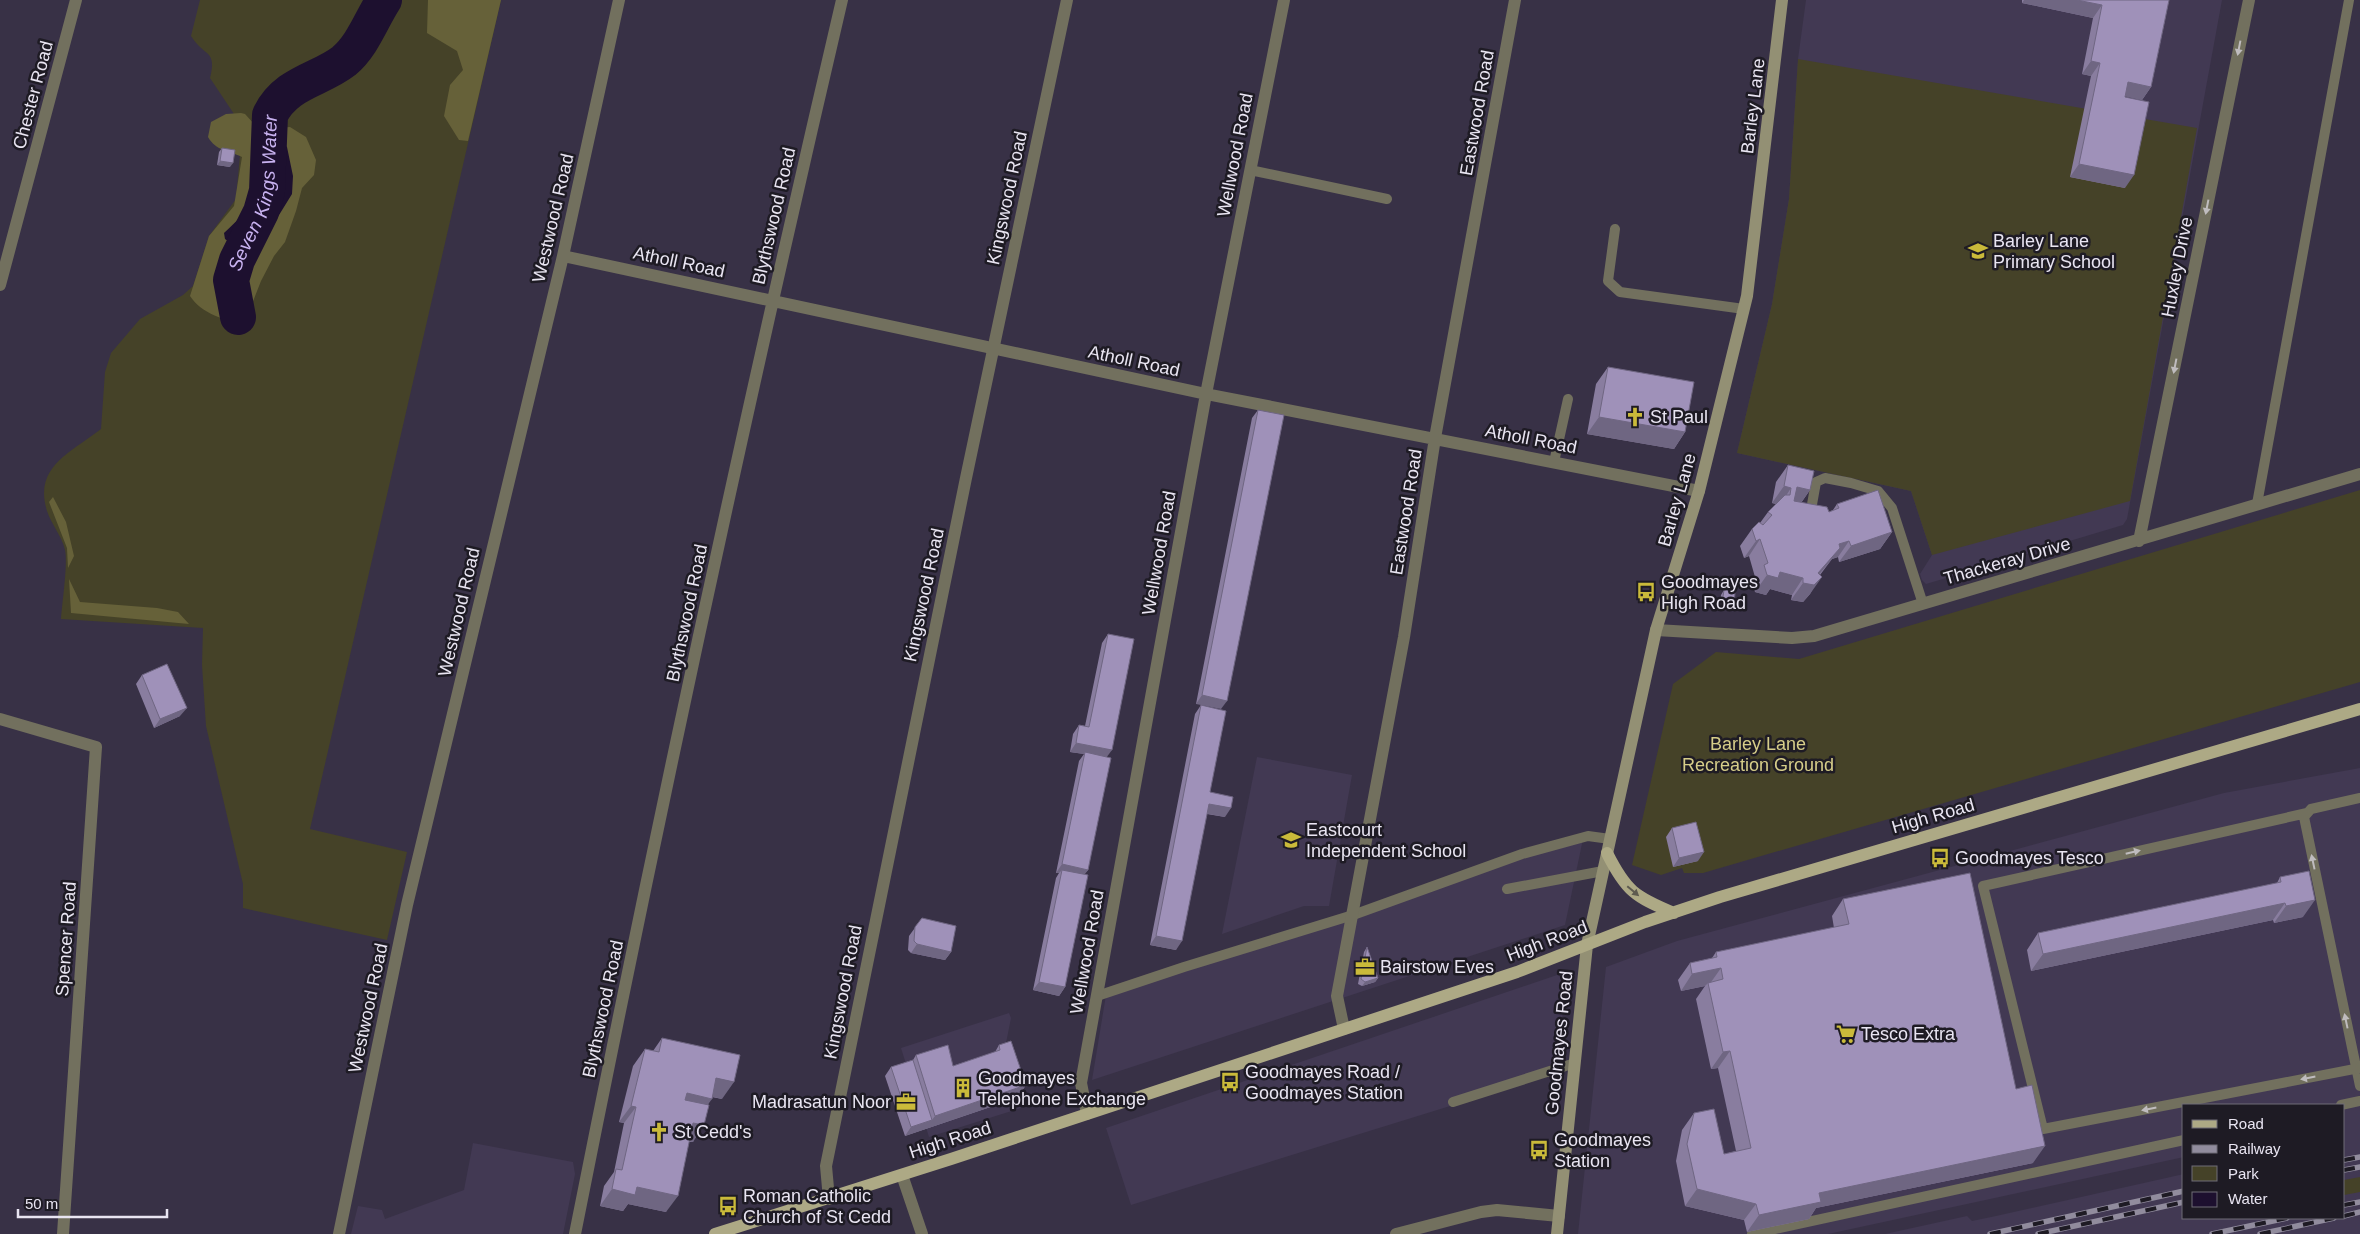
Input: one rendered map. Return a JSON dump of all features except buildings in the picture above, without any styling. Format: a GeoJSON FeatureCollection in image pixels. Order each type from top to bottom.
{"type":"FeatureCollection","features":[{"type":"Feature","properties":{"kind":"main road","name":"Barley Lane"},"geometry":{"type":"LineString","coordinates":[[1587,945],[1656,630],[1699,491],[1744,309],[1771,106],[1782,0]]}},
{"type":"Feature","properties":{"kind":"main road","name":"High Road"},"geometry":{"type":"LineString","coordinates":[[715,1234],[902,1175],[1517,972],[1720,897],[2360,709]]}},
{"type":"Feature","properties":{"kind":"main road","name":"High Road"},"geometry":{"type":"LineString","coordinates":[[2340,716],[2360,717]]}},
{"type":"Feature","properties":{"kind":"main road"},"geometry":{"type":"LineString","coordinates":[[1607,853],[1619,878],[1630,890],[1644,900],[1674,913]]}},
{"type":"Feature","properties":{"kind":"main road","name":"Goodmayes Road"},"geometry":{"type":"LineString","coordinates":[[1557,1234],[1587,945]]}},
{"type":"Feature","properties":{"kind":"street","name":"Chester Road"},"geometry":{"type":"LineString","coordinates":[[0,285],[76,0]]}},
{"type":"Feature","properties":{"kind":"street","name":"Westwood Road"},"geometry":{"type":"LineString","coordinates":[[340,1234],[408,905],[563,256],[619,0]]}},
{"type":"Feature","properties":{"kind":"street","name":"Blythswood Road"},"geometry":{"type":"LineString","coordinates":[[575,1234],[609,1065],[772,300],[842,0]]}},
{"type":"Feature","properties":{"kind":"street","name":"Kingswood Road"},"geometry":{"type":"LineString","coordinates":[[829,1198],[826,1166],[993,349],[1067,0]]}},
{"type":"Feature","properties":{"kind":"street","name":"Wellwood Road"},"geometry":{"type":"LineString","coordinates":[[1088,1114],[1081,1083],[1206,394],[1284,0]]}},
{"type":"Feature","properties":{"kind":"street","name":"Eastwood Road"},"geometry":{"type":"LineString","coordinates":[[1344,1029],[1337,996],[1404,636],[1435,438],[1515,0]]}},
{"type":"Feature","properties":{"kind":"street","name":"Huxley Drive"},"geometry":{"type":"LineString","coordinates":[[2139,541],[2249,0]]}},
{"type":"Feature","properties":{"kind":"street","name":"Atholl Road"},"geometry":{"type":"LineString","coordinates":[[563,256],[1206,394],[1699,491]]}},
{"type":"Feature","properties":{"kind":"street","name":"Thackeray Drive"},"geometry":{"type":"LineString","coordinates":[[1656,630],[1792,638],[1814,636],[2360,474]]}},
{"type":"Feature","properties":{"kind":"street","name":"Spencer Road"},"geometry":{"type":"LineString","coordinates":[[0,719],[96,746],[63,1234]]}},
{"type":"Feature","properties":{"kind":"street"},"geometry":{"type":"LineString","coordinates":[[902,1175],[922,1234]]}},
{"type":"Feature","properties":{"kind":"street"},"geometry":{"type":"LineString","coordinates":[[1396,1234],[1481,1212],[1497,1210],[1559,1216]]}},
{"type":"Feature","properties":{"kind":"lane"},"geometry":{"type":"LineString","coordinates":[[2257,504],[2349,0]]}},
{"type":"Feature","properties":{"kind":"lane"},"geometry":{"type":"LineString","coordinates":[[1250,170],[1387,198]]}},
{"type":"Feature","properties":{"kind":"lane"},"geometry":{"type":"LineString","coordinates":[[1614,229],[1608,281],[1620,292],[1744,309]]}},
{"type":"Feature","properties":{"kind":"lane"},"geometry":{"type":"LineString","coordinates":[[1554,462],[1568,399]]}},
{"type":"Feature","properties":{"kind":"lane"},"geometry":{"type":"LineString","coordinates":[[1811,510],[1816,482],[1825,478],[1878,491],[1892,508],[1923,604]]}},
{"type":"Feature","properties":{"kind":"lane"},"geometry":{"type":"LineString","coordinates":[[2360,798],[2311,809],[2304,817],[2358,1068],[2360,1086]]}},
{"type":"Feature","properties":{"kind":"lane"},"geometry":{"type":"LineString","coordinates":[[2307,813],[1983,886],[2043,1129],[2358,1068]]}},
{"type":"Feature","properties":{"kind":"lane"},"geometry":{"type":"LineString","coordinates":[[1097,996],[1184,966],[1353,915],[1522,854],[1588,836],[1610,839]]}},
{"type":"Feature","properties":{"kind":"lane"},"geometry":{"type":"LineString","coordinates":[[1507,890],[1603,871]]}},
{"type":"Feature","properties":{"kind":"lane"},"geometry":{"type":"LineString","coordinates":[[1453,1102],[1575,1063]]}},
{"type":"Feature","properties":{"kind":"lane"},"geometry":{"type":"LineString","coordinates":[[2345,1104],[2360,1101]]}},
{"type":"Feature","properties":{"kind":"lane"},"geometry":{"type":"LineString","coordinates":[[1752,1234],[2182,1140]]}},
{"type":"Feature","properties":{"kind":"shaded area"},"geometry":{"type":"Polygon","coordinates":[[[428,0],[501,0],[468,141],[459,140],[444,116],[450,85],[463,70],[457,51],[427,33],[428,0]]]}},
{"type":"Feature","properties":{"kind":"shaded area","name":"Barley Lane Primary School"},"geometry":{"type":"Polygon","coordinates":[[[1806,0],[2222,0],[2127,519],[2123,525],[1926,584],[1920,574],[1932,555],[1911,491],[1737,453],[1772,304],[1789,199],[1798,59],[1806,0]]]}},
{"type":"Feature","properties":{"kind":"shaded area"},"geometry":{"type":"Polygon","coordinates":[[[226,114],[245,114],[255,125],[266,129],[290,127],[306,137],[316,160],[314,175],[302,188],[285,242],[274,256],[261,281],[244,324],[229,321],[207,312],[190,296],[209,236],[234,206],[242,157],[219,148],[211,142],[208,137],[211,122],[226,114]]]}},
{"type":"Feature","properties":{"kind":"shaded area"},"geometry":{"type":"Polygon","coordinates":[[[53,497],[66,522],[74,556],[68,568],[67,548],[49,502],[53,497]]]}},
{"type":"Feature","properties":{"kind":"shaded area"},"geometry":{"type":"Polygon","coordinates":[[[69,579],[80,602],[157,608],[178,612],[189,624],[71,613],[69,579]]]}},
{"type":"Feature","properties":{"kind":"shaded area","name":"Eastcourt Independent School"},"geometry":{"type":"Polygon","coordinates":[[[1257,757],[1352,775],[1329,906],[1304,906],[1222,934],[1257,757]]]}},
{"type":"Feature","properties":{"kind":"shaded area"},"geometry":{"type":"Polygon","coordinates":[[[2360,768],[2360,1234],[1885,1234],[1967,1216],[1972,1221],[2182,1174],[2182,1219],[2345,1219],[2345,1104],[2182,1104],[2182,1157],[1828,1234],[1578,1234],[1606,967],[1677,941],[2224,793],[2360,768]]]}},
{"type":"Feature","properties":{"kind":"shaded area"},"geometry":{"type":"Polygon","coordinates":[[[1583,839],[1565,925],[1092,1080],[1107,989],[1583,839]]]}},
{"type":"Feature","properties":{"kind":"shaded area"},"geometry":{"type":"Polygon","coordinates":[[[1560,974],[1568,982],[1553,1074],[1131,1205],[1106,1128],[1560,974]]]}},
{"type":"Feature","properties":{"kind":"shaded area"},"geometry":{"type":"Polygon","coordinates":[[[1009,1013],[1011,1018],[1005,1048],[1021,1097],[1018,1099],[1021,1108],[929,1137],[901,1048],[1009,1013]]]}},
{"type":"Feature","properties":{"kind":"shaded area"},"geometry":{"type":"Polygon","coordinates":[[[473,1143],[573,1162],[575,1174],[563,1234],[351,1234],[358,1206],[382,1210],[385,1219],[464,1190],[473,1143]]]}},
{"type":"Feature","properties":{"kind":"green space"},"geometry":{"type":"Polygon","coordinates":[[[200,0],[501,0],[310,829],[407,852],[387,940],[243,908],[243,884],[206,726],[202,665],[203,628],[61,619],[66,556],[61,540],[47,511],[44,496],[45,482],[50,471],[67,453],[101,429],[105,372],[111,353],[140,319],[183,295],[193,286],[209,236],[236,199],[240,155],[238,120],[210,78],[212,69],[211,58],[191,36],[200,0]]]}},
{"type":"Feature","properties":{"kind":"green space","name":"Barley Lane Primary School"},"geometry":{"type":"Polygon","coordinates":[[[1798,59],[2197,128],[2130,501],[1932,555],[1911,491],[1737,453],[1772,304],[1789,199],[1798,59]]]}},
{"type":"Feature","properties":{"kind":"green space","name":"Barley Lane Recreation Ground"},"geometry":{"type":"Polygon","coordinates":[[[2360,490],[2360,682],[1703,873],[1684,873],[1682,868],[1661,875],[1632,865],[1673,684],[1716,652],[1799,659],[2360,490]]]}},
{"type":"Feature","properties":{"kind":"green space"},"geometry":{"type":"Polygon","coordinates":[[[2360,1177],[2360,1192],[2345,1195],[2345,1180],[2360,1177]]]}},
{"type":"Feature","properties":{"kind":"water"},"geometry":{"type":"Polygon","coordinates":[[[265,141],[282,143],[287,147],[293,176],[292,194],[263,241],[232,244],[225,239],[224,233],[242,215],[253,198],[259,153],[265,141]]]}},
{"type":"Feature","properties":{"kind":"waterway","name":"Seven Kings Water"},"geometry":{"type":"LineString","coordinates":[[238,317],[231,280],[237,260],[261,212],[267,191],[270,115],[277,104],[294,88],[335,67],[351,55],[362,40],[384,0]]}},
{"type":"Feature","properties":{"kind":"railway"},"geometry":{"type":"LineString","coordinates":[[2345,1160],[2360,1157]]}},
{"type":"Feature","properties":{"kind":"railway"},"geometry":{"type":"LineString","coordinates":[[2345,1170],[2360,1167]]}},
{"type":"Feature","properties":{"kind":"railway"},"geometry":{"type":"LineString","coordinates":[[1990,1234],[2182,1191]]}},
{"type":"Feature","properties":{"kind":"railway"},"geometry":{"type":"LineString","coordinates":[[2038,1234],[2182,1202]]}},
{"type":"Feature","properties":{"kind":"railway"},"geometry":{"type":"LineString","coordinates":[[2345,1205],[2360,1202]]}},
{"type":"Feature","properties":{"kind":"railway"},"geometry":{"type":"LineString","coordinates":[[2345,1216],[2360,1212]]}},
{"type":"Feature","properties":{"kind":"railway"},"geometry":{"type":"LineString","coordinates":[[2212,1234],[2282,1219]]}},
{"type":"Feature","properties":{"kind":"railway"},"geometry":{"type":"LineString","coordinates":[[2260,1234],[2329,1219]]}},
{"type":"Feature","properties":{"kind":"place","name":"Barley Lane Primary School"},"geometry":{"type":"Point","coordinates":[1978,251]}},
{"type":"Feature","properties":{"kind":"place","name":"St Paul"},"geometry":{"type":"Point","coordinates":[1635,417]}},
{"type":"Feature","properties":{"kind":"place","name":"Goodmayes High Road"},"geometry":{"type":"Point","coordinates":[1646,592]}},
{"type":"Feature","properties":{"kind":"place","name":"Eastcourt Independent School"},"geometry":{"type":"Point","coordinates":[1291,840]}},
{"type":"Feature","properties":{"kind":"place","name":"Goodmayes Tesco"},"geometry":{"type":"Point","coordinates":[1940,858]}},
{"type":"Feature","properties":{"kind":"place","name":"Bairstow Eves"},"geometry":{"type":"Point","coordinates":[1365,967]}},
{"type":"Feature","properties":{"kind":"place","name":"Tesco Extra"},"geometry":{"type":"Point","coordinates":[1846,1034]}},
{"type":"Feature","properties":{"kind":"place","name":"Goodmayes Road / Goodmayes Station"},"geometry":{"type":"Point","coordinates":[1230,1082]}},
{"type":"Feature","properties":{"kind":"place","name":"Goodmayes Telephone Exchange"},"geometry":{"type":"Point","coordinates":[963,1088]}},
{"type":"Feature","properties":{"kind":"place","name":"Madrasatun Noor"},"geometry":{"type":"Point","coordinates":[906,1102]}},
{"type":"Feature","properties":{"kind":"place","name":"St Cedd's"},"geometry":{"type":"Point","coordinates":[659,1132]}},
{"type":"Feature","properties":{"kind":"place","name":"Goodmayes Station"},"geometry":{"type":"Point","coordinates":[1539,1150]}},
{"type":"Feature","properties":{"kind":"place","name":"Roman Catholic Church of St Cedd"},"geometry":{"type":"Point","coordinates":[728,1206]}}]}
